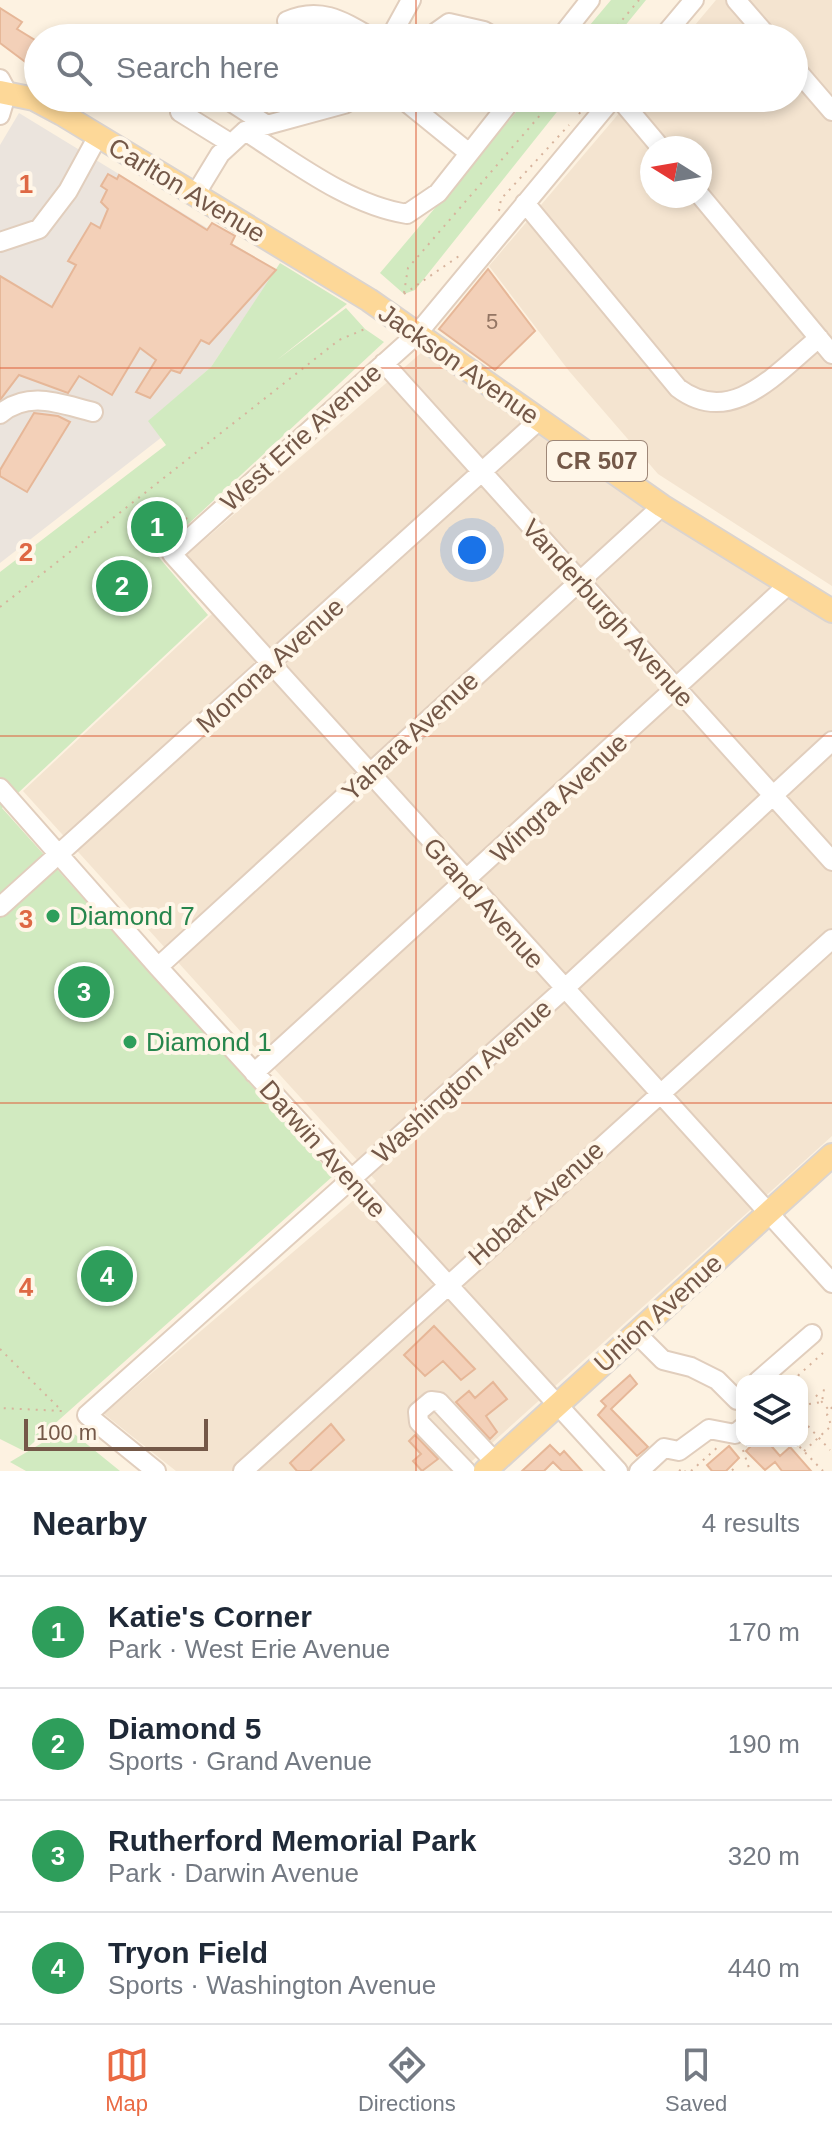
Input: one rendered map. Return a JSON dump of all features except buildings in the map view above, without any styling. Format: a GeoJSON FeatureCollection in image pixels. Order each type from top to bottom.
{"type":"FeatureCollection","features":[{"type":"Feature","properties":{"kind":"main road","name":"Carlton Avenue"},"geometry":{"type":"LineString","coordinates":[[2,87],[24,95]]}},
{"type":"Feature","properties":{"kind":"main road","name":"Carlton Avenue"},"geometry":{"type":"LineString","coordinates":[[56,112],[369,300]]}},
{"type":"Feature","properties":{"kind":"main road","name":"Jackson Avenue"},"geometry":{"type":"LineString","coordinates":[[369,300],[662,506],[832,611]]}},
{"type":"Feature","properties":{"kind":"main road","name":"Union Avenue"},"geometry":{"type":"LineString","coordinates":[[490,1467],[832,1155]]}},
{"type":"Feature","properties":{"kind":"street"},"geometry":{"type":"LineString","coordinates":[[398,24],[411,0]]}},
{"type":"Feature","properties":{"kind":"street"},"geometry":{"type":"LineString","coordinates":[[571,24],[590,0]]}},
{"type":"Feature","properties":{"kind":"street"},"geometry":{"type":"LineString","coordinates":[[674,24],[694,0]]}},
{"type":"Feature","properties":{"kind":"street"},"geometry":{"type":"LineString","coordinates":[[736,0],[757,24]]}},
{"type":"Feature","properties":{"kind":"street"},"geometry":{"type":"LineString","coordinates":[[287,21],[311,14],[325,15],[343,24]]}},
{"type":"Feature","properties":{"kind":"street"},"geometry":{"type":"LineString","coordinates":[[808,83],[832,111]]}},
{"type":"Feature","properties":{"kind":"street"},"geometry":{"type":"LineString","coordinates":[[0,115],[2,87]]}},
{"type":"Feature","properties":{"kind":"street"},"geometry":{"type":"LineString","coordinates":[[180,112],[390,211],[407,214],[438,193],[502,112]]}},
{"type":"Feature","properties":{"kind":"street"},"geometry":{"type":"LineString","coordinates":[[247,112],[267,125]]}},
{"type":"Feature","properties":{"kind":"street"},"geometry":{"type":"LineString","coordinates":[[195,195],[237,137],[309,112]]}},
{"type":"Feature","properties":{"kind":"street"},"geometry":{"type":"LineString","coordinates":[[419,112],[469,153]]}},
{"type":"Feature","properties":{"kind":"street","name":"West Erie Avenue"},"geometry":{"type":"LineString","coordinates":[[172,554],[417,334],[604,112]]}},
{"type":"Feature","properties":{"kind":"street"},"geometry":{"type":"LineString","coordinates":[[629,112],[650,136]]}},
{"type":"Feature","properties":{"kind":"street"},"geometry":{"type":"LineString","coordinates":[[0,242],[39,229],[68,191],[98,136]]}},
{"type":"Feature","properties":{"kind":"street"},"geometry":{"type":"LineString","coordinates":[[525,203],[678,388],[700,401],[713,404],[739,400],[819,338]]}},
{"type":"Feature","properties":{"kind":"street"},"geometry":{"type":"LineString","coordinates":[[711,208],[832,354]]}},
{"type":"Feature","properties":{"kind":"street","name":"Vanderburgh Avenue"},"geometry":{"type":"LineString","coordinates":[[384,363],[832,861]]}},
{"type":"Feature","properties":{"kind":"street"},"geometry":{"type":"LineString","coordinates":[[0,414],[14,402],[34,399],[93,412]]}},
{"type":"Feature","properties":{"kind":"street","name":"Monona Avenue"},"geometry":{"type":"LineString","coordinates":[[0,907],[270,667],[538,421]]}},
{"type":"Feature","properties":{"kind":"street","name":"Yahara Avenue"},"geometry":{"type":"LineString","coordinates":[[158,967],[662,506]]}},
{"type":"Feature","properties":{"kind":"street","name":"Grand Avenue"},"geometry":{"type":"LineString","coordinates":[[172,554],[270,667],[832,1283]]}},
{"type":"Feature","properties":{"kind":"street","name":"Wingra Avenue"},"geometry":{"type":"LineString","coordinates":[[254,1073],[466,883],[789,584]]}},
{"type":"Feature","properties":{"kind":"street","name":"Washington Avenue"},"geometry":{"type":"LineString","coordinates":[[156,1471],[87,1415],[352,1181],[832,741]]}},
{"type":"Feature","properties":{"kind":"street","name":"Darwin Avenue"},"geometry":{"type":"LineString","coordinates":[[0,788],[614,1470]]}},
{"type":"Feature","properties":{"kind":"street","name":"Hobart Avenue"},"geometry":{"type":"LineString","coordinates":[[243,1471],[832,939]]}},
{"type":"Feature","properties":{"kind":"street"},"geometry":{"type":"LineString","coordinates":[[636,1333],[663,1360],[691,1367],[717,1380],[736,1397]]}},
{"type":"Feature","properties":{"kind":"street"},"geometry":{"type":"LineString","coordinates":[[765,1375],[812,1334]]}},
{"type":"Feature","properties":{"kind":"street"},"geometry":{"type":"LineString","coordinates":[[466,1471],[419,1422],[418,1412],[431,1401],[439,1402],[490,1467]]}},
{"type":"Feature","properties":{"kind":"street"},"geometry":{"type":"LineString","coordinates":[[639,1471],[664,1448],[679,1451],[709,1429],[736,1434]]}},
{"type":"Feature","properties":{"kind":"path"},"geometry":{"type":"LineString","coordinates":[[619,24],[639,0]]}},
{"type":"Feature","properties":{"kind":"path"},"geometry":{"type":"LineString","coordinates":[[467,251],[404,294],[408,268],[543,112]]}},
{"type":"Feature","properties":{"kind":"path"},"geometry":{"type":"LineString","coordinates":[[498,219],[501,199],[579,112]]}},
{"type":"Feature","properties":{"kind":"path"},"geometry":{"type":"LineString","coordinates":[[0,607],[339,340],[365,329]]}},
{"type":"Feature","properties":{"kind":"path"},"geometry":{"type":"LineString","coordinates":[[0,1349],[62,1411],[0,1408]]}},
{"type":"Feature","properties":{"kind":"path"},"geometry":{"type":"LineString","coordinates":[[799,1375],[823,1353]]}},
{"type":"Feature","properties":{"kind":"path"},"geometry":{"type":"LineString","coordinates":[[822,1402],[824,1389]]}},
{"type":"Feature","properties":{"kind":"path"},"geometry":{"type":"LineString","coordinates":[[803,1452],[831,1427],[830,1409],[816,1395]]}},
{"type":"Feature","properties":{"kind":"path"},"geometry":{"type":"LineString","coordinates":[[809,1404],[822,1402]]}},
{"type":"Feature","properties":{"kind":"path"},"geometry":{"type":"LineString","coordinates":[[808,1426],[830,1450]]}},
{"type":"Feature","properties":{"kind":"path"},"geometry":{"type":"LineString","coordinates":[[691,1471],[724,1441]]}},
{"type":"Feature","properties":{"kind":"path"},"geometry":{"type":"LineString","coordinates":[[744,1447],[750,1471]]}},
{"type":"Feature","properties":{"kind":"path"},"geometry":{"type":"LineString","coordinates":[[799,1447],[823,1471]]}},
{"type":"Feature","properties":{"kind":"path"},"geometry":{"type":"LineString","coordinates":[[679,1471],[683,1468],[685,1471]]}},
{"type":"Feature","properties":{"kind":"shaded area"},"geometry":{"type":"Polygon","coordinates":[[[716,0],[832,0],[832,586],[658,474],[569,371],[489,266],[620,112],[808,112],[808,24],[696,24],[716,0]]]}},
{"type":"Feature","properties":{"kind":"shaded area"},"geometry":{"type":"Polygon","coordinates":[[[19,113],[276,270],[211,367],[149,421],[162,437],[0,563],[0,145],[19,113]]]}},
{"type":"Feature","properties":{"kind":"shaded area"},"geometry":{"type":"Polygon","coordinates":[[[421,353],[832,622],[832,1136],[461,1471],[176,1471],[104,1414],[376,1181],[23,791],[227,600],[187,555],[421,353]]]}},
{"type":"Feature","properties":{"kind":"green space"},"geometry":{"type":"Polygon","coordinates":[[[611,0],[646,0],[626,24],[591,24],[611,0]]]}},
{"type":"Feature","properties":{"kind":"green space"},"geometry":{"type":"Polygon","coordinates":[[[516,112],[557,112],[415,290],[404,294],[380,273],[516,112]]]}},
{"type":"Feature","properties":{"kind":"green space"},"geometry":{"type":"Polygon","coordinates":[[[280,263],[347,304],[277,360],[346,308],[365,329],[384,342],[156,554],[208,615],[2,808],[333,1176],[24,1451],[0,1439],[0,572],[166,445],[148,421],[211,367],[280,263]]]}},
{"type":"Feature","properties":{"kind":"green space"},"geometry":{"type":"Polygon","coordinates":[[[67,1428],[120,1471],[26,1471],[10,1462],[67,1428]]]}},
{"type":"Feature","properties":{"kind":"place","name":"Katie's Corner"},"geometry":{"type":"Point","coordinates":[157,527]}},
{"type":"Feature","properties":{"kind":"place","name":"Diamond 5"},"geometry":{"type":"Point","coordinates":[122,586]}},
{"type":"Feature","properties":{"kind":"place","name":"Diamond 7"},"geometry":{"type":"Point","coordinates":[53,916]}},
{"type":"Feature","properties":{"kind":"place","name":"Rutherford Memorial Park"},"geometry":{"type":"Point","coordinates":[84,992]}},
{"type":"Feature","properties":{"kind":"place","name":"Diamond 1"},"geometry":{"type":"Point","coordinates":[130,1042]}},
{"type":"Feature","properties":{"kind":"place","name":"Tryon Field"},"geometry":{"type":"Point","coordinates":[107,1276]}}]}
